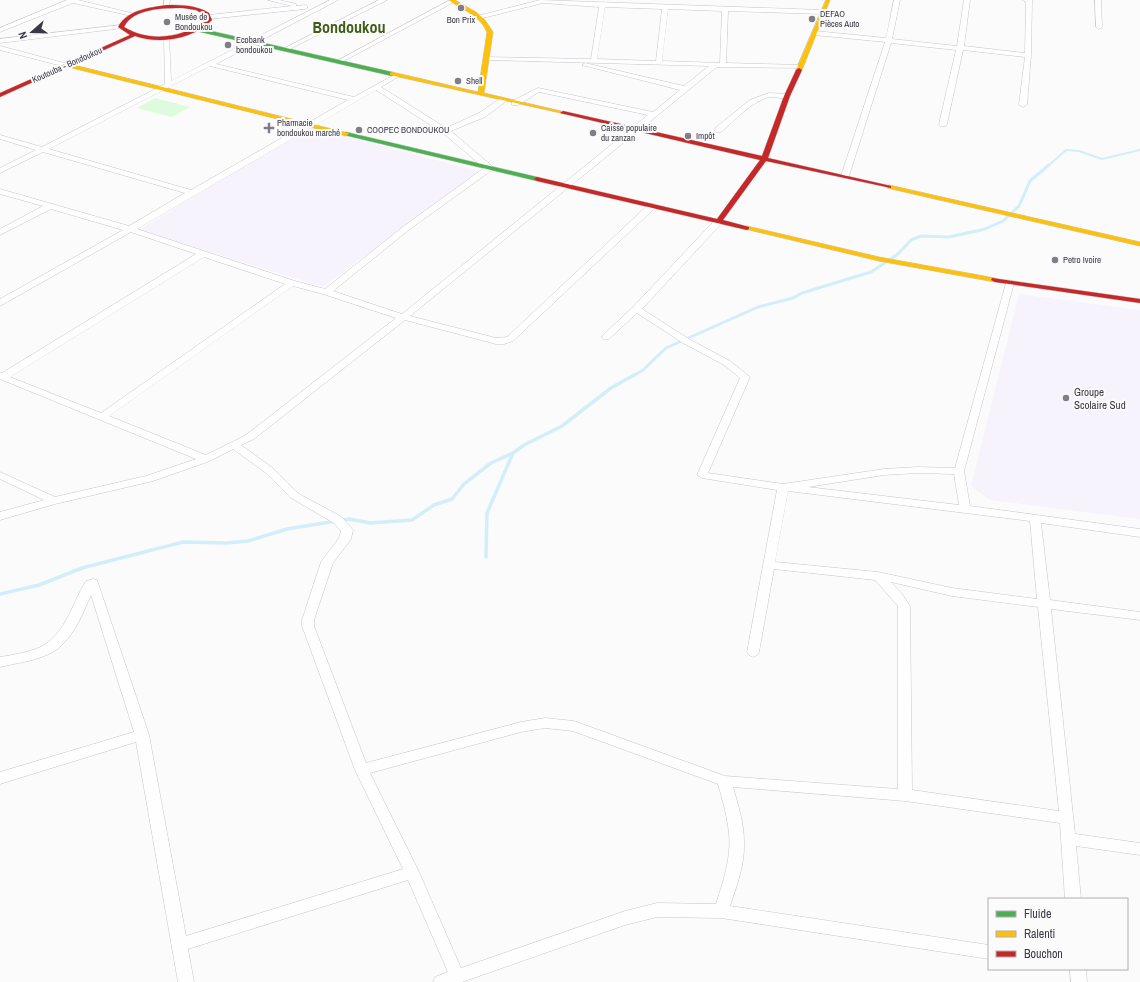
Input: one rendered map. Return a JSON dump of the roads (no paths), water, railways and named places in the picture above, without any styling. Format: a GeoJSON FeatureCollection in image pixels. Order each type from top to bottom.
{"type":"FeatureCollection","features":[{"type":"Feature","properties":{"kind":"street"},"geometry":{"type":"LineString","coordinates":[[0,30],[72,0],[132,14]]}},
{"type":"Feature","properties":{"kind":"street"},"geometry":{"type":"LineString","coordinates":[[271,0],[316,10]]}},
{"type":"Feature","properties":{"kind":"street"},"geometry":{"type":"LineString","coordinates":[[0,171],[335,0]]}},
{"type":"Feature","properties":{"kind":"street"},"geometry":{"type":"LineString","coordinates":[[284,50],[384,0]]}},
{"type":"Feature","properties":{"kind":"street"},"geometry":{"type":"LineString","coordinates":[[606,336],[636,309],[718,222],[764,159],[787,96],[828,0]]}},
{"type":"Feature","properties":{"kind":"street"},"geometry":{"type":"LineString","coordinates":[[845,176],[889,40],[897,0]]}},
{"type":"Feature","properties":{"kind":"street"},"geometry":{"type":"LineString","coordinates":[[943,124],[960,48],[967,0]]}},
{"type":"Feature","properties":{"kind":"street"},"geometry":{"type":"LineString","coordinates":[[1023,105],[1028,55],[1029,0],[1026,0]]}},
{"type":"Feature","properties":{"kind":"street"},"geometry":{"type":"LineString","coordinates":[[1098,0],[1100,27]]}},
{"type":"Feature","properties":{"kind":"street"},"geometry":{"type":"LineString","coordinates":[[338,62],[452,1],[479,16],[489,26],[490,32],[487,58],[480,94]]}},
{"type":"Feature","properties":{"kind":"street"},"geometry":{"type":"LineString","coordinates":[[479,16],[539,1],[602,5],[822,12]]}},
{"type":"Feature","properties":{"kind":"street"},"geometry":{"type":"LineString","coordinates":[[121,27],[123,21],[132,14],[167,3],[204,12],[209,17]]}},
{"type":"Feature","properties":{"kind":"street"},"geometry":{"type":"LineString","coordinates":[[192,8],[204,3]]}},
{"type":"Feature","properties":{"kind":"street"},"geometry":{"type":"LineString","coordinates":[[594,60],[602,5]]}},
{"type":"Feature","properties":{"kind":"street"},"geometry":{"type":"LineString","coordinates":[[209,17],[305,7]]}},
{"type":"Feature","properties":{"kind":"street"},"geometry":{"type":"LineString","coordinates":[[659,62],[664,7]]}},
{"type":"Feature","properties":{"kind":"street"},"geometry":{"type":"LineString","coordinates":[[0,516],[54,501],[149,479],[206,459],[250,437],[637,130],[654,114],[720,65],[725,9]]}},
{"type":"Feature","properties":{"kind":"street"},"geometry":{"type":"LineString","coordinates":[[121,27],[125,32],[134,36],[149,38],[166,37],[198,30],[207,23],[209,17]]}},
{"type":"Feature","properties":{"kind":"street"},"geometry":{"type":"LineString","coordinates":[[0,41],[121,27]]}},
{"type":"Feature","properties":{"kind":"street"},"geometry":{"type":"LineString","coordinates":[[198,30],[1140,244]]}},
{"type":"Feature","properties":{"kind":"street"},"geometry":{"type":"LineString","coordinates":[[815,33],[1028,55]]}},
{"type":"Feature","properties":{"kind":"street","name":"Koutouba - Bondoukou"},"geometry":{"type":"LineString","coordinates":[[0,95],[134,36]]}},
{"type":"Feature","properties":{"kind":"street"},"geometry":{"type":"LineString","coordinates":[[166,37],[168,84]]}},
{"type":"Feature","properties":{"kind":"street"},"geometry":{"type":"LineString","coordinates":[[0,48],[159,89],[488,168],[879,259],[1010,283],[1140,301]]}},
{"type":"Feature","properties":{"kind":"street"},"geometry":{"type":"LineString","coordinates":[[487,58],[800,67]]}},
{"type":"Feature","properties":{"kind":"street"},"geometry":{"type":"LineString","coordinates":[[563,60],[686,89]]}},
{"type":"Feature","properties":{"kind":"street"},"geometry":{"type":"LineString","coordinates":[[209,64],[355,99]]}},
{"type":"Feature","properties":{"kind":"street"},"geometry":{"type":"LineString","coordinates":[[0,303],[192,193],[308,124],[396,76]]}},
{"type":"Feature","properties":{"kind":"street"},"geometry":{"type":"LineString","coordinates":[[376,87],[446,131],[488,168]]}},
{"type":"Feature","properties":{"kind":"street"},"geometry":{"type":"LineString","coordinates":[[515,103],[538,90],[654,114]]}},
{"type":"Feature","properties":{"kind":"street"},"geometry":{"type":"LineString","coordinates":[[718,130],[752,102],[769,95],[787,96]]}},
{"type":"Feature","properties":{"kind":"street"},"geometry":{"type":"LineString","coordinates":[[446,131],[482,116],[504,100]]}},
{"type":"Feature","properties":{"kind":"street"},"geometry":{"type":"LineString","coordinates":[[0,137],[192,193]]}},
{"type":"Feature","properties":{"kind":"street"},"geometry":{"type":"LineString","coordinates":[[326,292],[345,280],[379,250],[434,206],[488,168]]}},
{"type":"Feature","properties":{"kind":"street"},"geometry":{"type":"LineString","coordinates":[[0,191],[130,229],[202,254],[403,317],[496,341],[510,339],[652,206]]}},
{"type":"Feature","properties":{"kind":"street"},"geometry":{"type":"LineString","coordinates":[[0,232],[50,206]]}},
{"type":"Feature","properties":{"kind":"street"},"geometry":{"type":"LineString","coordinates":[[2,376],[202,254]]}},
{"type":"Feature","properties":{"kind":"street"},"geometry":{"type":"LineString","coordinates":[[102,417],[292,283]]}},
{"type":"Feature","properties":{"kind":"street"},"geometry":{"type":"LineString","coordinates":[[965,509],[959,471],[1010,283]]}},
{"type":"Feature","properties":{"kind":"street"},"geometry":{"type":"LineString","coordinates":[[636,309],[686,341],[727,363],[745,377],[702,475],[1140,533]]}},
{"type":"Feature","properties":{"kind":"street"},"geometry":{"type":"LineString","coordinates":[[2,376],[206,459]]}},
{"type":"Feature","properties":{"kind":"street"},"geometry":{"type":"LineString","coordinates":[[234,445],[270,471],[295,496],[338,520],[347,530],[345,539],[327,562],[308,620],[308,626],[362,770],[412,872],[450,980],[625,918],[657,910],[721,911],[988,952]]}},
{"type":"Feature","properties":{"kind":"street"},"geometry":{"type":"LineString","coordinates":[[784,487],[884,472],[959,471]]}},
{"type":"Feature","properties":{"kind":"street"},"geometry":{"type":"LineString","coordinates":[[0,475],[54,501]]}},
{"type":"Feature","properties":{"kind":"street"},"geometry":{"type":"LineString","coordinates":[[753,652],[784,487]]}},
{"type":"Feature","properties":{"kind":"street"},"geometry":{"type":"LineString","coordinates":[[1035,519],[1067,818],[1073,898]]}},
{"type":"Feature","properties":{"kind":"street"},"geometry":{"type":"LineString","coordinates":[[769,565],[878,576],[952,592],[1140,616]]}},
{"type":"Feature","properties":{"kind":"street"},"geometry":{"type":"LineString","coordinates":[[878,576],[898,597],[904,606],[905,795]]}},
{"type":"Feature","properties":{"kind":"street"},"geometry":{"type":"LineString","coordinates":[[0,662],[38,653],[50,648],[61,639],[90,584],[94,583],[142,735],[186,982]]}},
{"type":"Feature","properties":{"kind":"street"},"geometry":{"type":"LineString","coordinates":[[362,770],[521,727],[545,723],[574,726],[724,781],[905,795],[1067,818]]}},
{"type":"Feature","properties":{"kind":"street"},"geometry":{"type":"LineString","coordinates":[[0,778],[142,735]]}},
{"type":"Feature","properties":{"kind":"street"},"geometry":{"type":"LineString","coordinates":[[721,911],[734,863],[737,842],[734,816],[724,781]]}},
{"type":"Feature","properties":{"kind":"street"},"geometry":{"type":"LineString","coordinates":[[1069,839],[1140,849]]}},
{"type":"Feature","properties":{"kind":"street"},"geometry":{"type":"LineString","coordinates":[[179,945],[412,872]]}},
{"type":"Feature","properties":{"kind":"street"},"geometry":{"type":"LineString","coordinates":[[1078,970],[1079,982]]}},
{"type":"Feature","properties":{"kind":"waterway"},"geometry":{"type":"LineString","coordinates":[[1048,166],[1066,150],[1079,151],[1102,159],[1140,150]]}},
{"type":"Feature","properties":{"kind":"waterway"},"geometry":{"type":"LineString","coordinates":[[633,376],[643,370],[666,348],[758,307],[793,298],[802,293],[871,272],[898,254],[911,240],[921,236],[949,237],[985,229],[1003,221],[1019,206],[1030,181],[1049,165]]}},
{"type":"Feature","properties":{"kind":"waterway"},"geometry":{"type":"LineString","coordinates":[[513,453],[524,445],[562,426],[611,388],[634,375]]}},
{"type":"Feature","properties":{"kind":"waterway"},"geometry":{"type":"LineString","coordinates":[[0,594],[39,585],[82,568],[183,542],[227,543],[248,541],[287,529],[349,519],[370,523],[412,520],[434,505],[452,499],[464,484],[491,463],[513,453]]}},
{"type":"Feature","properties":{"kind":"waterway"},"geometry":{"type":"LineString","coordinates":[[486,557],[487,513],[513,453]]}},
{"type":"Feature","properties":{"kind":"place","name":"Bon Prix"},"geometry":{"type":"Point","coordinates":[461,8]}},
{"type":"Feature","properties":{"kind":"place","name":"DEFAO Pièces Auto"},"geometry":{"type":"Point","coordinates":[812,19]}},
{"type":"Feature","properties":{"kind":"place","name":"Musée de Bondoukou"},"geometry":{"type":"Point","coordinates":[167,22]}},
{"type":"Feature","properties":{"kind":"place","name":"Ecobank bondoukou"},"geometry":{"type":"Point","coordinates":[228,45]}},
{"type":"Feature","properties":{"kind":"place","name":"Shell"},"geometry":{"type":"Point","coordinates":[458,81]}},
{"type":"Feature","properties":{"kind":"place","name":"Pharmacie bondoukou marché"},"geometry":{"type":"Point","coordinates":[269,128]}},
{"type":"Feature","properties":{"kind":"place","name":"COOPEC BONDOUKOU"},"geometry":{"type":"Point","coordinates":[359,130]}},
{"type":"Feature","properties":{"kind":"place","name":"Caisse populaire du zanzan"},"geometry":{"type":"Point","coordinates":[593,133]}},
{"type":"Feature","properties":{"kind":"place","name":"Impôt"},"geometry":{"type":"Point","coordinates":[688,136]}},
{"type":"Feature","properties":{"kind":"place","name":"Petro Ivoire"},"geometry":{"type":"Point","coordinates":[1055,260]}},
{"type":"Feature","properties":{"kind":"place","name":"Groupe Scolaire Sud"},"geometry":{"type":"Point","coordinates":[1066,398]}},
{"type":"Feature","properties":{"kind":"district","name":"Bondoukou"},"geometry":{"type":"Point","coordinates":[349,27]}}]}
